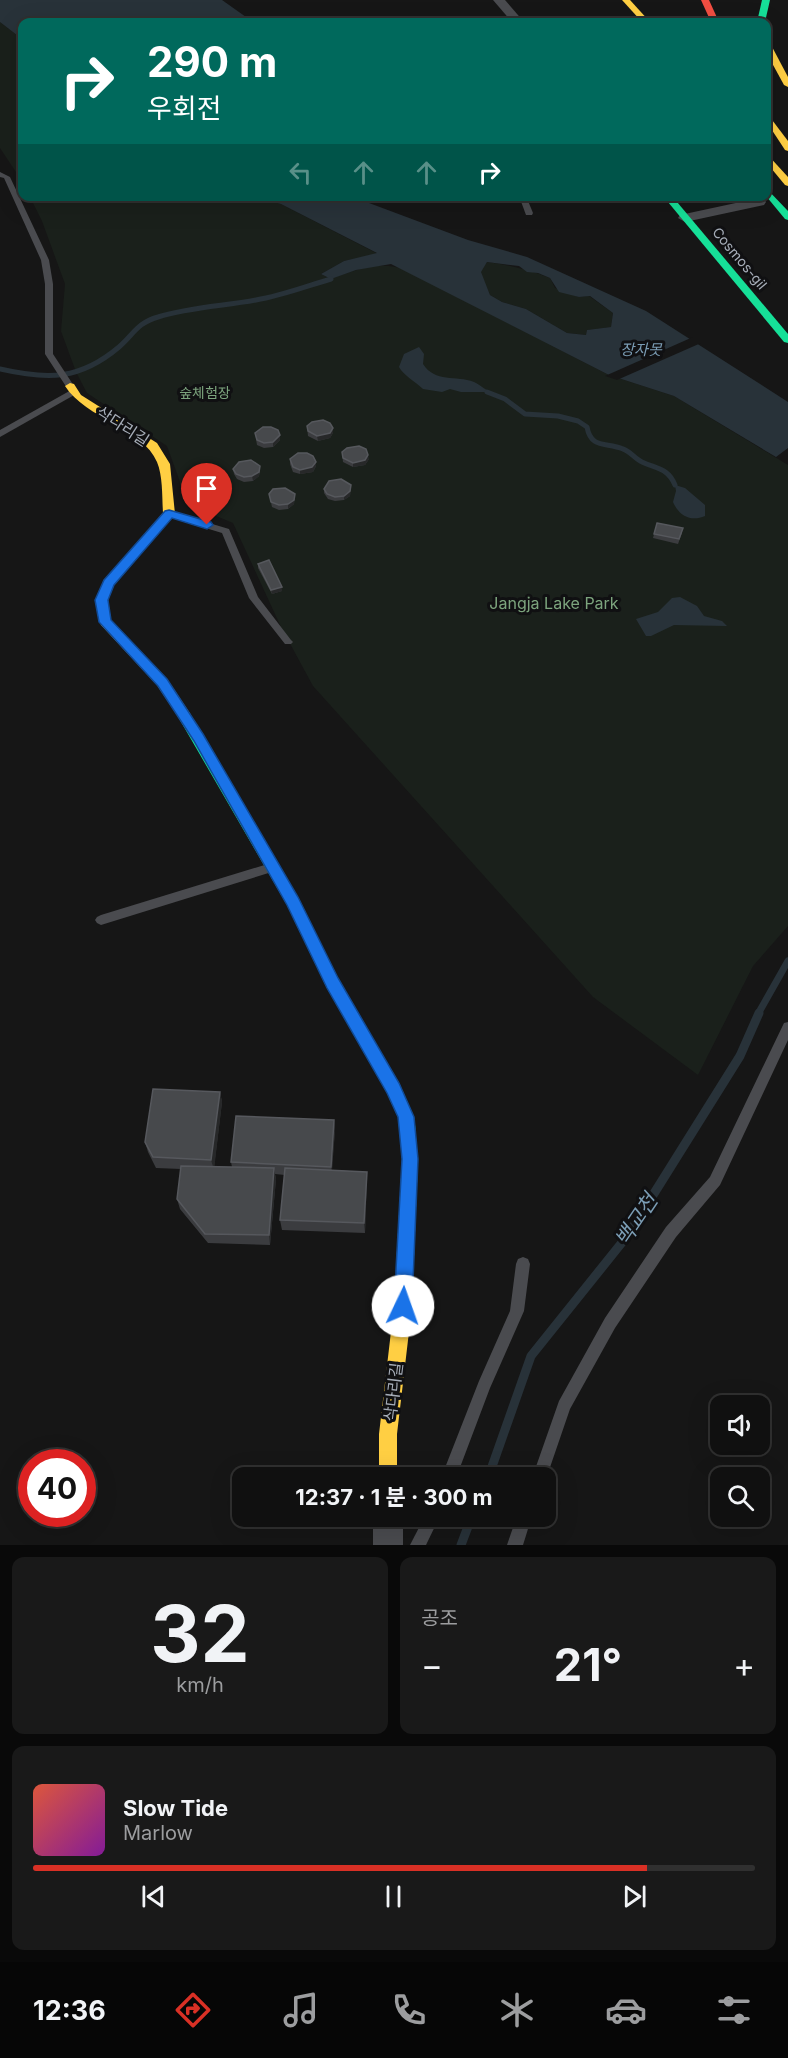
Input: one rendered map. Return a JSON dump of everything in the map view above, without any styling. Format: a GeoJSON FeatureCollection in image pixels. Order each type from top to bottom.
{"type":"FeatureCollection","features":[{"type":"Feature","properties":{"kind":"main road"},"geometry":{"type":"LineString","coordinates":[[626,0],[642,18]]}},
{"type":"Feature","properties":{"kind":"main road"},"geometry":{"type":"LineString","coordinates":[[705,0],[713,18]]}},
{"type":"Feature","properties":{"kind":"main road"},"geometry":{"type":"LineString","coordinates":[[762,18],[766,0]]}},
{"type":"Feature","properties":{"kind":"main road"},"geometry":{"type":"LineString","coordinates":[[771,53],[788,85]]}},
{"type":"Feature","properties":{"kind":"main road"},"geometry":{"type":"LineString","coordinates":[[771,122],[788,148]]}},
{"type":"Feature","properties":{"kind":"main road"},"geometry":{"type":"LineString","coordinates":[[771,162],[788,183]]}},
{"type":"Feature","properties":{"kind":"main road","name":"Cosmos-gil"},"geometry":{"type":"LineString","coordinates":[[671,201],[788,340]]}},
{"type":"Feature","properties":{"kind":"main road"},"geometry":{"type":"LineString","coordinates":[[768,201],[788,217]]}},
{"type":"Feature","properties":{"kind":"main road","name":"삭다리길"},"geometry":{"type":"LineString","coordinates":[[72,389],[77,397],[153,445],[164,464],[169,514],[109,583],[102,600],[105,622],[162,682],[199,738],[292,902],[332,983],[393,1088],[406,1117],[410,1159],[404,1283],[388,1434],[388,1467]]}},
{"type":"Feature","properties":{"kind":"street"},"geometry":{"type":"LineString","coordinates":[[499,0],[515,18]]}},
{"type":"Feature","properties":{"kind":"street"},"geometry":{"type":"LineString","coordinates":[[686,218],[748,201]]}},
{"type":"Feature","properties":{"kind":"street"},"geometry":{"type":"LineString","coordinates":[[388,1527],[388,1545]]}},
{"type":"Feature","properties":{"kind":"lane"},"geometry":{"type":"LineString","coordinates":[[0,174],[7,177],[45,260],[49,284],[49,354],[72,389],[0,434]]}},
{"type":"Feature","properties":{"kind":"lane"},"geometry":{"type":"LineString","coordinates":[[524,201],[529,213]]}},
{"type":"Feature","properties":{"kind":"lane"},"geometry":{"type":"LineString","coordinates":[[169,514],[226,531],[254,598],[288,642]]}},
{"type":"Feature","properties":{"kind":"lane"},"geometry":{"type":"LineString","coordinates":[[101,920],[272,868]]}},
{"type":"Feature","properties":{"kind":"lane"},"geometry":{"type":"LineString","coordinates":[[543,1467],[564,1406],[598,1344],[671,1232],[715,1181],[788,1027]]}},
{"type":"Feature","properties":{"kind":"lane"},"geometry":{"type":"LineString","coordinates":[[452,1467],[517,1311],[523,1264]]}},
{"type":"Feature","properties":{"kind":"lane"},"geometry":{"type":"LineString","coordinates":[[418,1545],[427,1527]]}},
{"type":"Feature","properties":{"kind":"lane"},"geometry":{"type":"LineString","coordinates":[[515,1545],[521,1527]]}},
{"type":"Feature","properties":{"kind":"green space"},"geometry":{"type":"Polygon","coordinates":[[[0,22],[18,36],[18,175],[0,148],[0,22]]]}},
{"type":"Feature","properties":{"kind":"green space","name":"Jangja Lake Park"},"geometry":{"type":"Polygon","coordinates":[[[32,201],[271,201],[281,204],[378,254],[344,261],[321,274],[331,279],[377,266],[405,270],[609,375],[674,396],[788,465],[788,926],[753,966],[698,1075],[593,997],[313,686],[281,627],[233,523],[185,503],[167,446],[87,393],[76,372],[61,331],[65,284],[42,221],[32,201]]]}},
{"type":"Feature","properties":{"kind":"green space"},"geometry":{"type":"Polygon","coordinates":[[[487,262],[542,275],[550,278],[555,288],[579,297],[589,296],[613,313],[611,327],[587,330],[586,335],[567,333],[526,309],[502,302],[490,295],[480,272],[487,262]]]}},
{"type":"Feature","properties":{"kind":"water"},"geometry":{"type":"Polygon","coordinates":[[[0,0],[222,0],[247,18],[18,18],[18,36],[0,22],[0,0]]]}},
{"type":"Feature","properties":{"kind":"water","name":"장자못"},"geometry":{"type":"Polygon","coordinates":[[[270,201],[364,201],[468,240],[527,257],[646,311],[788,402],[788,448],[776,457],[674,396],[609,375],[391,264],[356,270],[331,279],[321,274],[344,261],[377,253],[281,204],[270,201]],[[487,262],[481,272],[490,295],[502,302],[526,309],[567,333],[586,335],[587,330],[611,327],[613,313],[590,296],[579,297],[559,292],[550,278],[538,273],[527,272],[519,266],[487,262]]]}},
{"type":"Feature","properties":{"kind":"water"},"geometry":{"type":"Polygon","coordinates":[[[419,347],[424,354],[423,364],[434,374],[474,382],[491,392],[461,392],[450,389],[442,392],[423,389],[399,367],[404,354],[419,347]]]}},
{"type":"Feature","properties":{"kind":"water"},"geometry":{"type":"Polygon","coordinates":[[[675,485],[685,488],[705,505],[705,516],[690,518],[679,511],[673,502],[675,485]]]}},
{"type":"Feature","properties":{"kind":"water"},"geometry":{"type":"Polygon","coordinates":[[[680,597],[697,606],[704,616],[722,621],[727,626],[674,625],[651,636],[646,636],[636,619],[658,612],[672,598],[680,597]]]}},
{"type":"Feature","properties":{"kind":"pier"},"geometry":{"type":"Polygon","coordinates":[[[693,337],[701,343],[617,380],[605,376],[693,337]]]}},
{"type":"Feature","properties":{"kind":"building"},"geometry":{"type":"Polygon","coordinates":[[[323,420],[330,423],[333,428],[330,433],[317,436],[308,431],[307,426],[312,422],[323,420]]]}},
{"type":"Feature","properties":{"kind":"building"},"geometry":{"type":"Polygon","coordinates":[[[263,427],[278,430],[280,435],[273,442],[264,443],[257,440],[255,433],[263,427]]]}},
{"type":"Feature","properties":{"kind":"building"},"geometry":{"type":"Polygon","coordinates":[[[359,446],[366,449],[368,455],[365,460],[353,463],[343,458],[342,452],[347,448],[359,446]]]}},
{"type":"Feature","properties":{"kind":"building"},"geometry":{"type":"Polygon","coordinates":[[[298,453],[313,456],[316,462],[312,467],[300,470],[293,467],[290,459],[298,453]]]}},
{"type":"Feature","properties":{"kind":"building"},"geometry":{"type":"Polygon","coordinates":[[[251,460],[260,466],[259,472],[244,477],[236,474],[233,469],[239,462],[251,460]]]}},
{"type":"Feature","properties":{"kind":"building"},"geometry":{"type":"Polygon","coordinates":[[[341,479],[351,485],[350,491],[344,496],[335,497],[327,494],[324,489],[329,481],[341,479]]]}},
{"type":"Feature","properties":{"kind":"building"},"geometry":{"type":"Polygon","coordinates":[[[285,488],[295,494],[294,500],[288,504],[279,505],[271,502],[269,494],[273,489],[285,488]]]}},
{"type":"Feature","properties":{"kind":"building"},"geometry":{"type":"Polygon","coordinates":[[[657,523],[683,528],[679,539],[654,534],[657,523]]]}},
{"type":"Feature","properties":{"kind":"building"},"geometry":{"type":"Polygon","coordinates":[[[269,560],[282,587],[271,590],[258,564],[269,560]]]}},
{"type":"Feature","properties":{"kind":"building"},"geometry":{"type":"Polygon","coordinates":[[[153,1089],[220,1092],[211,1160],[153,1157],[145,1142],[153,1089]]]}},
{"type":"Feature","properties":{"kind":"building"},"geometry":{"type":"Polygon","coordinates":[[[236,1116],[334,1120],[331,1167],[231,1162],[236,1116]]]}},
{"type":"Feature","properties":{"kind":"building"},"geometry":{"type":"Polygon","coordinates":[[[181,1166],[274,1168],[269,1235],[205,1234],[177,1199],[181,1166]]]}},
{"type":"Feature","properties":{"kind":"building"},"geometry":{"type":"Polygon","coordinates":[[[285,1168],[367,1172],[364,1223],[280,1220],[285,1168]]]}},
{"type":"Feature","properties":{"kind":"waterway"},"geometry":{"type":"LineString","coordinates":[[0,369],[48,376],[77,371],[105,358],[151,319],[182,311],[265,298],[331,279]]}},
{"type":"Feature","properties":{"kind":"waterway"},"geometry":{"type":"LineString","coordinates":[[487,392],[505,399],[525,414],[558,416],[578,421],[587,427],[589,434],[596,442],[626,450],[639,461],[665,472],[675,485]]}},
{"type":"Feature","properties":{"kind":"waterway","name":"백교천"},"geometry":{"type":"LineString","coordinates":[[758,1014],[788,961]]}},
{"type":"Feature","properties":{"kind":"waterway","name":"백교천"},"geometry":{"type":"LineString","coordinates":[[492,1467],[531,1356],[628,1235],[740,1056],[759,1013]]}},
{"type":"Feature","properties":{"kind":"waterway","name":"백교천"},"geometry":{"type":"LineString","coordinates":[[461,1545],[468,1527]]}},
{"type":"Feature","properties":{"kind":"traffic: fast"},"geometry":{"type":"LineString","coordinates":[[762,18],[766,0]]}},
{"type":"Feature","properties":{"kind":"traffic: fast"},"geometry":{"type":"LineString","coordinates":[[771,197],[788,217]]}},
{"type":"Feature","properties":{"kind":"traffic: fast"},"geometry":{"type":"LineString","coordinates":[[671,201],[788,340]]}},
{"type":"Feature","properties":{"kind":"traffic: fast"},"geometry":{"type":"LineString","coordinates":[[184,715],[292,901],[332,983],[393,1088],[406,1117],[408,1133]]}},
{"type":"Feature","properties":{"kind":"traffic: slow"},"geometry":{"type":"LineString","coordinates":[[626,0],[642,18]]}},
{"type":"Feature","properties":{"kind":"traffic: slow"},"geometry":{"type":"LineString","coordinates":[[771,53],[788,85]]}},
{"type":"Feature","properties":{"kind":"traffic: slow"},"geometry":{"type":"LineString","coordinates":[[771,122],[788,148]]}},
{"type":"Feature","properties":{"kind":"traffic: slow"},"geometry":{"type":"LineString","coordinates":[[771,162],[788,183]]}},
{"type":"Feature","properties":{"kind":"traffic: slow"},"geometry":{"type":"LineString","coordinates":[[70,386],[77,397],[153,445],[164,464],[169,514],[109,583],[102,600],[105,622],[162,682],[184,715]]}},
{"type":"Feature","properties":{"kind":"traffic: slow"},"geometry":{"type":"LineString","coordinates":[[388,1467],[388,1434],[403,1306],[410,1159],[408,1133]]}},
{"type":"Feature","properties":{"kind":"traffic: jam"},"geometry":{"type":"LineString","coordinates":[[705,0],[713,18]]}},
{"type":"Feature","properties":{"kind":"route"},"geometry":{"type":"LineString","coordinates":[[207,525],[169,514],[109,583],[102,600],[105,622],[162,682],[199,738],[292,902],[332,983],[393,1088],[406,1117],[410,1159],[403,1306]]}},
{"type":"Feature","properties":{"kind":"park label","name":"숲체험장"},"geometry":{"type":"Point","coordinates":[205,392]}}]}
